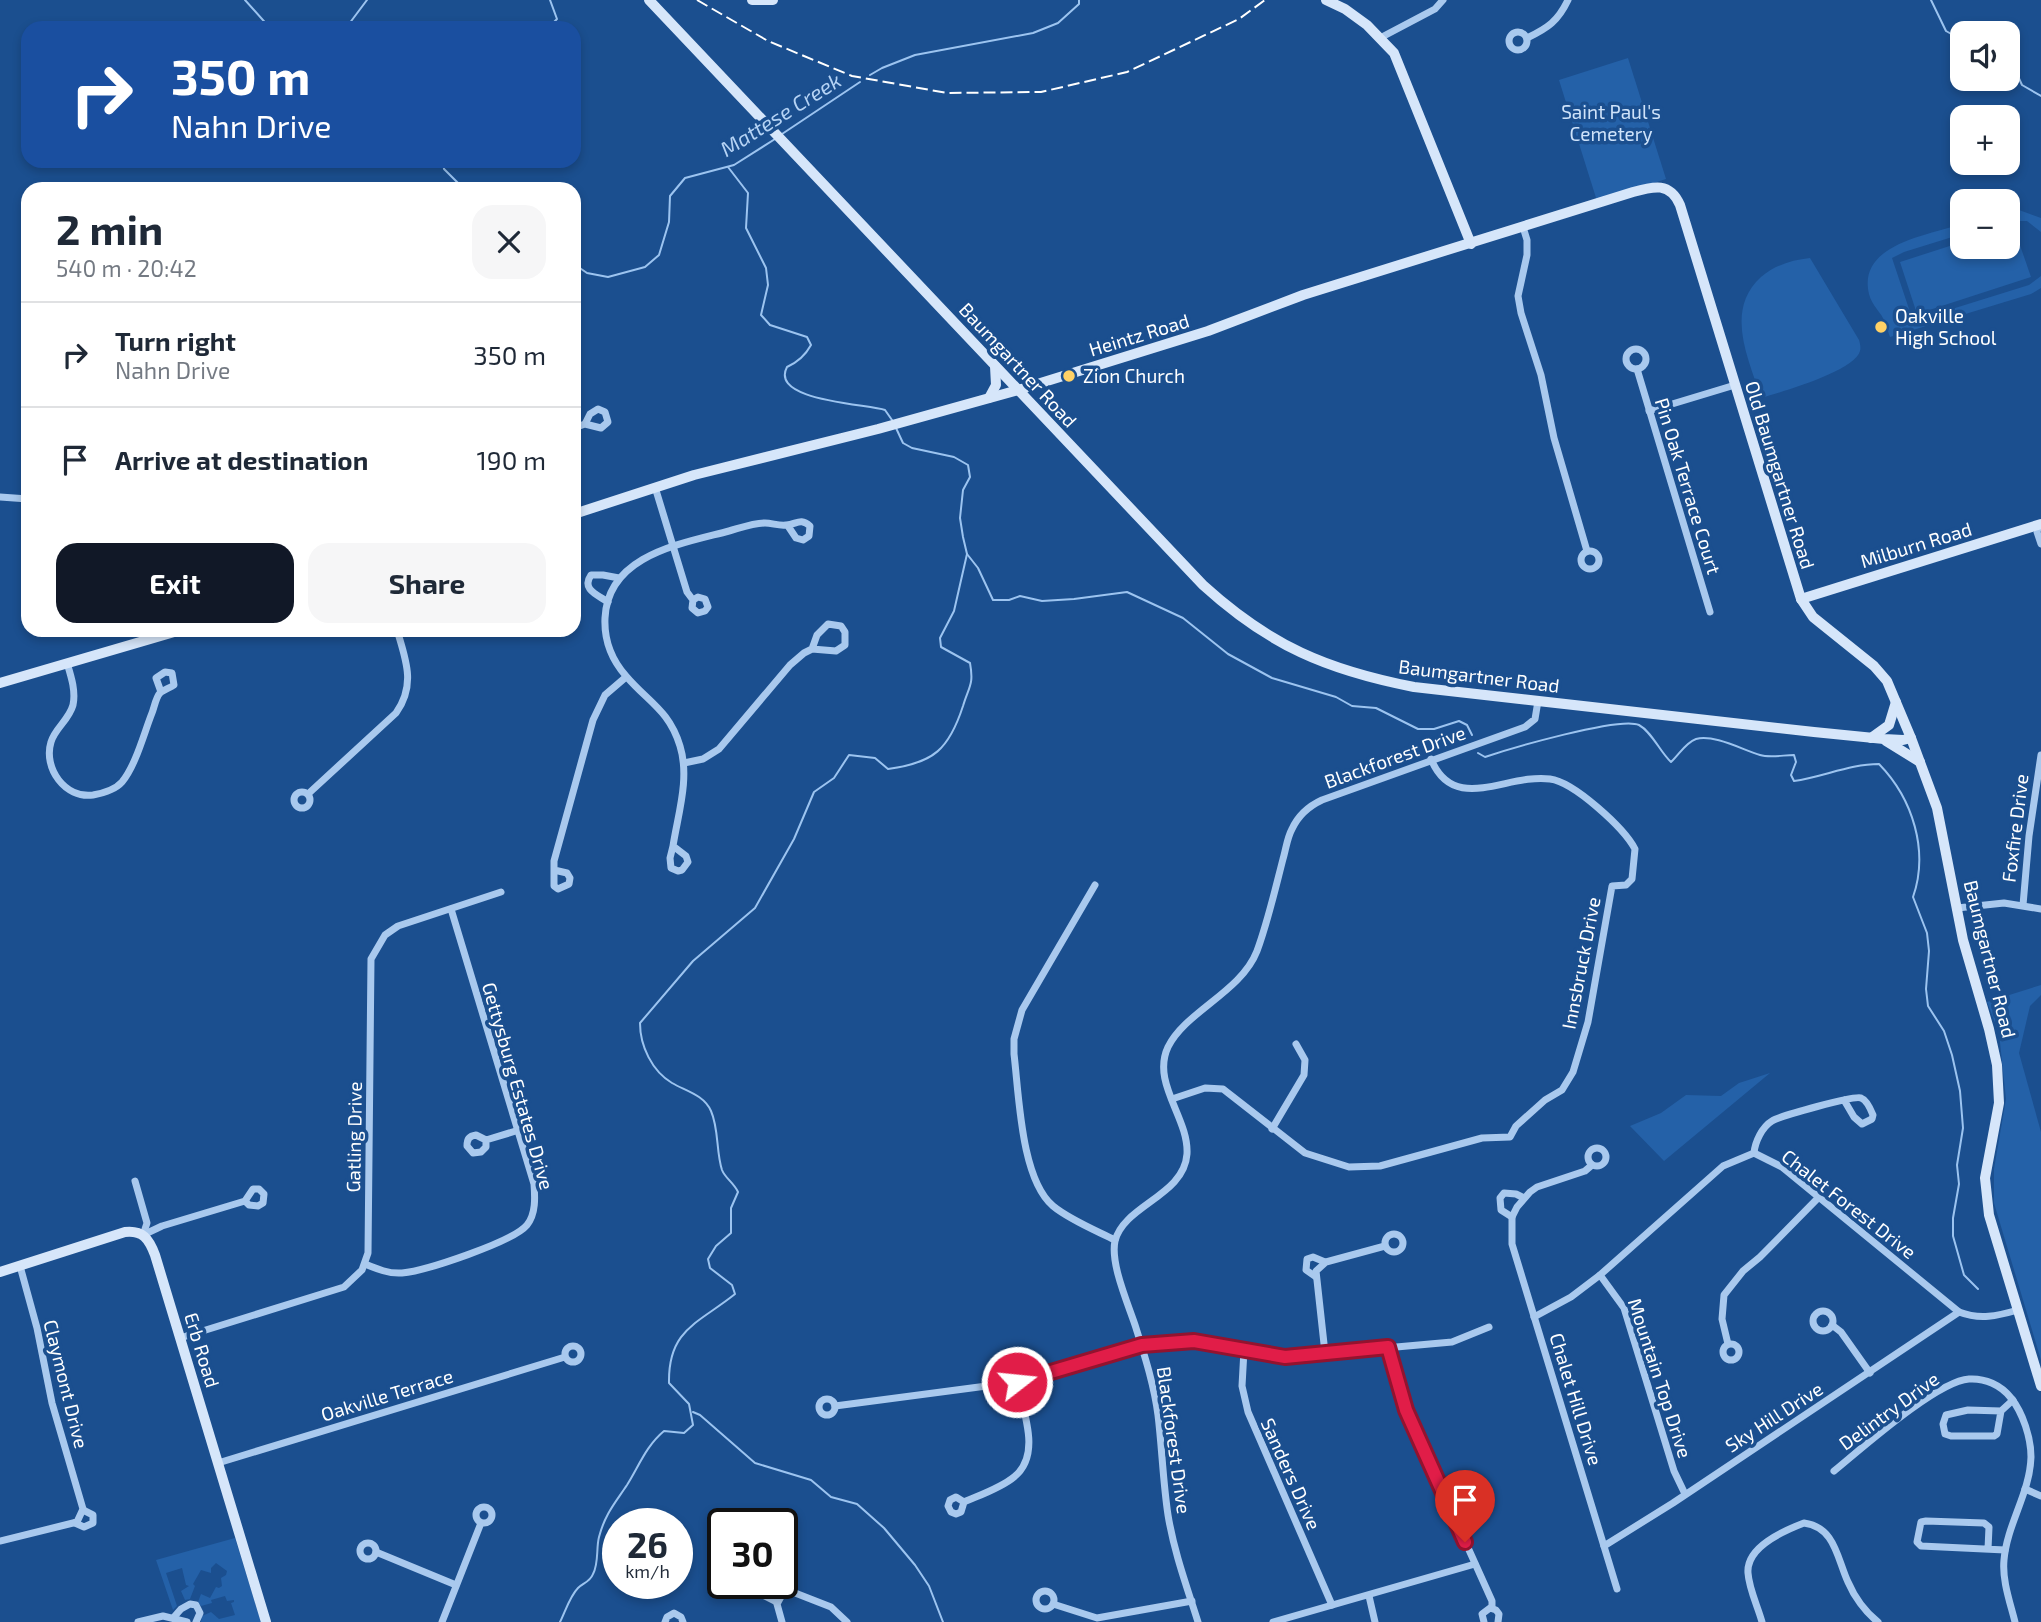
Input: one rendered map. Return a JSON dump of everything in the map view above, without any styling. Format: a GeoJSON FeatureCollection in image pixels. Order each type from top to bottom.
{"type":"FeatureCollection","features":[{"type":"Feature","properties":{"kind":"street","name":"Baumgartner Road"},"geometry":{"type":"LineString","coordinates":[[649,0],[1203,585],[1233,611],[1282,643],[1328,665],[1372,679],[1415,687],[1871,738],[1912,738],[1942,827],[1968,961],[1997,1065],[1999,1103],[1985,1192],[1989,1215],[2041,1386]]}},
{"type":"Feature","properties":{"kind":"street"},"geometry":{"type":"LineString","coordinates":[[752,0],[773,0]]}},
{"type":"Feature","properties":{"kind":"street"},"geometry":{"type":"LineString","coordinates":[[1326,0],[1354,16],[1394,52],[1471,244]]}},
{"type":"Feature","properties":{"kind":"street"},"geometry":{"type":"LineString","coordinates":[[1380,37],[1435,9],[1443,0]]}},
{"type":"Feature","properties":{"kind":"street"},"geometry":{"type":"LineString","coordinates":[[1527,38],[1550,27],[1561,15],[1568,0]]}},
{"type":"Feature","properties":{"kind":"street","name":"Heintz Road"},"geometry":{"type":"LineString","coordinates":[[581,512],[715,470],[907,422],[1018,390],[1198,335],[1303,295],[1650,187],[1669,190]]}},
{"type":"Feature","properties":{"kind":"street","name":"Old Baumgartner Road"},"geometry":{"type":"LineString","coordinates":[[1669,190],[1680,205],[1801,598],[1813,617],[1874,666],[1887,681],[1912,738]]}},
{"type":"Feature","properties":{"kind":"street"},"geometry":{"type":"LineString","coordinates":[[1523,227],[1527,240],[1527,255],[1518,296],[1521,313],[1541,375],[1554,438],[1587,551]]}},
{"type":"Feature","properties":{"kind":"street"},"geometry":{"type":"LineString","coordinates":[[989,398],[996,385],[995,366]]}},
{"type":"Feature","properties":{"kind":"street","name":"Pin Oak Terrace Court"},"geometry":{"type":"LineString","coordinates":[[1637,369],[1710,612]]}},
{"type":"Feature","properties":{"kind":"street"},"geometry":{"type":"LineString","coordinates":[[1648,411],[1734,385]]}},
{"type":"Feature","properties":{"kind":"street"},"geometry":{"type":"LineString","coordinates":[[581,425],[585,424]]}},
{"type":"Feature","properties":{"kind":"street"},"geometry":{"type":"LineString","coordinates":[[655,487],[687,592],[693,600]]}},
{"type":"Feature","properties":{"kind":"street"},"geometry":{"type":"LineString","coordinates":[[0,497],[21,498]]}},
{"type":"Feature","properties":{"kind":"street"},"geometry":{"type":"LineString","coordinates":[[673,846],[684,763],[673,729],[656,704],[626,677],[607,645],[604,632],[608,601],[619,578],[644,558],[674,545],[764,523],[788,526]]}},
{"type":"Feature","properties":{"kind":"street"},"geometry":{"type":"LineString","coordinates":[[2040,526],[2037,532],[2041,544]]}},
{"type":"Feature","properties":{"kind":"street","name":"Milburn Road"},"geometry":{"type":"LineString","coordinates":[[1801,598],[2040,526]]}},
{"type":"Feature","properties":{"kind":"street"},"geometry":{"type":"LineString","coordinates":[[608,601],[591,592],[587,586],[588,580],[591,575],[597,574],[619,578]]}},
{"type":"Feature","properties":{"kind":"street"},"geometry":{"type":"LineString","coordinates":[[684,763],[703,759],[719,749],[790,665],[812,649],[836,651],[845,645],[845,632],[841,626],[828,624],[817,635],[812,649]]}},
{"type":"Feature","properties":{"kind":"street"},"geometry":{"type":"LineString","coordinates":[[0,683],[148,637]]}},
{"type":"Feature","properties":{"kind":"street"},"geometry":{"type":"LineString","coordinates":[[308,794],[396,713],[403,703],[410,679],[399,637]]}},
{"type":"Feature","properties":{"kind":"street"},"geometry":{"type":"LineString","coordinates":[[67,663],[72,680],[73,705],[55,732],[49,755],[58,780],[76,794],[85,796],[106,792],[121,783],[161,692]]}},
{"type":"Feature","properties":{"kind":"street"},"geometry":{"type":"LineString","coordinates":[[554,870],[554,861],[593,720],[605,695],[626,677]]}},
{"type":"Feature","properties":{"kind":"street","name":"Blackforest Drive"},"geometry":{"type":"LineString","coordinates":[[1198,1622],[1168,1516],[1155,1395],[1115,1260],[1115,1240],[1126,1223],[1173,1183],[1183,1169],[1187,1153],[1164,1069],[1167,1049],[1175,1036],[1238,980],[1252,961],[1288,839],[1295,823],[1313,804],[1531,724],[1537,713],[1538,701]]}},
{"type":"Feature","properties":{"kind":"street"},"geometry":{"type":"LineString","coordinates":[[1871,738],[1889,724],[1897,701]]}},
{"type":"Feature","properties":{"kind":"street"},"geometry":{"type":"LineString","coordinates":[[1884,739],[1921,763]]}},
{"type":"Feature","properties":{"kind":"street","name":"Foxfire Drive"},"geometry":{"type":"LineString","coordinates":[[2023,905],[2041,755]]}},
{"type":"Feature","properties":{"kind":"street","name":"Innsbruck Drive"},"geometry":{"type":"LineString","coordinates":[[1272,1129],[1305,1153],[1335,1164],[1349,1167],[1380,1166],[1482,1138],[1510,1137],[1517,1126],[1545,1100],[1562,1090],[1573,1072],[1588,1021],[1612,886],[1626,885],[1632,879],[1635,849],[1622,832],[1574,789],[1558,781],[1538,779],[1461,789],[1445,781],[1431,759]]}},
{"type":"Feature","properties":{"kind":"street"},"geometry":{"type":"LineString","coordinates":[[1095,886],[1022,1010],[1014,1039],[1014,1054],[1027,1156],[1035,1182],[1052,1205],[1115,1240]]}},
{"type":"Feature","properties":{"kind":"street","name":"Gatling Drive"},"geometry":{"type":"LineString","coordinates":[[365,1264],[368,1254],[371,1122],[371,959],[391,929],[501,892]]}},
{"type":"Feature","properties":{"kind":"street"},"geometry":{"type":"LineString","coordinates":[[1957,908],[1993,904],[2023,905],[2041,909]]}},
{"type":"Feature","properties":{"kind":"street","name":"Gettysburg Estates Drive"},"geometry":{"type":"LineString","coordinates":[[365,1264],[382,1271],[401,1273],[503,1242],[527,1225],[535,1200],[534,1184],[519,1130],[451,909]]}},
{"type":"Feature","properties":{"kind":"street"},"geometry":{"type":"LineString","coordinates":[[1172,1099],[1205,1088],[1223,1089],[1272,1129],[1304,1075],[1305,1060],[1296,1044]]}},
{"type":"Feature","properties":{"kind":"street"},"geometry":{"type":"LineString","coordinates":[[1754,1153],[1755,1143],[1773,1120],[1844,1100]]}},
{"type":"Feature","properties":{"kind":"street"},"geometry":{"type":"LineString","coordinates":[[486,1140],[519,1130]]}},
{"type":"Feature","properties":{"kind":"street","name":"Chalet Forest Drive"},"geometry":{"type":"LineString","coordinates":[[1534,1317],[1571,1297],[1600,1275],[1723,1166],[1754,1153],[1782,1167],[1959,1312]]}},
{"type":"Feature","properties":{"kind":"street","name":"Chalet Hill Drive"},"geometry":{"type":"LineString","coordinates":[[1592,1165],[1585,1171],[1537,1187],[1524,1198],[1512,1217],[1512,1244],[1617,1589]]}},
{"type":"Feature","properties":{"kind":"street"},"geometry":{"type":"LineString","coordinates":[[135,1181],[147,1223],[143,1235]]}},
{"type":"Feature","properties":{"kind":"street","name":"Chalet Hill Drive"},"geometry":{"type":"LineString","coordinates":[[1512,1217],[1501,1210],[1500,1198],[1504,1193],[1524,1198]]}},
{"type":"Feature","properties":{"kind":"street"},"geometry":{"type":"LineString","coordinates":[[1728,1345],[1722,1320],[1724,1295],[1743,1271],[1819,1197]]}},
{"type":"Feature","properties":{"kind":"street"},"geometry":{"type":"LineString","coordinates":[[143,1235],[162,1226],[245,1201]]}},
{"type":"Feature","properties":{"kind":"street"},"geometry":{"type":"LineString","coordinates":[[0,1272],[125,1232],[135,1231],[143,1235]]}},
{"type":"Feature","properties":{"kind":"street","name":"Erb Road"},"geometry":{"type":"LineString","coordinates":[[143,1235],[155,1255],[266,1622]]}},
{"type":"Feature","properties":{"kind":"street"},"geometry":{"type":"LineString","coordinates":[[1325,1353],[1316,1271],[1325,1262],[1385,1246]]}},
{"type":"Feature","properties":{"kind":"street"},"geometry":{"type":"LineString","coordinates":[[1316,1277],[1306,1270],[1307,1259],[1313,1256],[1325,1262]]}},
{"type":"Feature","properties":{"kind":"street"},"geometry":{"type":"LineString","coordinates":[[180,1338],[344,1287],[354,1280],[365,1264]]}},
{"type":"Feature","properties":{"kind":"street","name":"Claymont Drive"},"geometry":{"type":"LineString","coordinates":[[20,1266],[37,1328],[52,1403],[83,1510]]}},
{"type":"Feature","properties":{"kind":"street","name":"Mountain Top Drive"},"geometry":{"type":"LineString","coordinates":[[1600,1275],[1624,1308],[1674,1471],[1685,1494]]}},
{"type":"Feature","properties":{"kind":"street"},"geometry":{"type":"LineString","coordinates":[[1959,1312],[1975,1318],[1984,1318],[2018,1310]]}},
{"type":"Feature","properties":{"kind":"street","name":"Sky Hill Drive"},"geometry":{"type":"LineString","coordinates":[[1604,1546],[1959,1312]]}},
{"type":"Feature","properties":{"kind":"street"},"geometry":{"type":"LineString","coordinates":[[1832,1325],[1841,1332],[1870,1373]]}},
{"type":"Feature","properties":{"kind":"street"},"geometry":{"type":"LineString","coordinates":[[835,1406],[1017,1382],[1142,1345],[1194,1341],[1285,1357],[1452,1342],[1489,1327]]}},
{"type":"Feature","properties":{"kind":"street"},"geometry":{"type":"LineString","coordinates":[[1388,1347],[1406,1410],[1492,1601],[1492,1608],[1499,1614],[1498,1622]]}},
{"type":"Feature","properties":{"kind":"street","name":"Sanders Drive"},"geometry":{"type":"LineString","coordinates":[[1244,1350],[1242,1386],[1248,1412],[1332,1605]]}},
{"type":"Feature","properties":{"kind":"street","name":"Oakville Terrace"},"geometry":{"type":"LineString","coordinates":[[218,1463],[565,1357]]}},
{"type":"Feature","properties":{"kind":"street","name":"Delintry Drive"},"geometry":{"type":"LineString","coordinates":[[1834,1471],[1879,1433],[1943,1387],[1969,1379],[1984,1380],[2003,1390],[2012,1399]]}},
{"type":"Feature","properties":{"kind":"street"},"geometry":{"type":"LineString","coordinates":[[964,1503],[1013,1479],[1024,1468],[1030,1448],[1017,1382]]}},
{"type":"Feature","properties":{"kind":"street"},"geometry":{"type":"LineString","coordinates":[[2001,1411],[1968,1410],[1946,1415],[1943,1424],[1945,1434],[1951,1436],[1994,1436],[1997,1434],[2001,1411],[2012,1399],[2024,1422],[2031,1456],[2025,1489],[2005,1550],[2004,1576],[2015,1622]]}},
{"type":"Feature","properties":{"kind":"street"},"geometry":{"type":"LineString","coordinates":[[2025,1489],[2041,1496]]}},
{"type":"Feature","properties":{"kind":"street"},"geometry":{"type":"LineString","coordinates":[[0,1541],[75,1523],[84,1527],[93,1523],[93,1515],[83,1510],[75,1523]]}},
{"type":"Feature","properties":{"kind":"street"},"geometry":{"type":"LineString","coordinates":[[1987,1549],[1989,1527],[1984,1523],[1926,1521],[1919,1525],[1917,1542],[1921,1546],[2005,1550]]}},
{"type":"Feature","properties":{"kind":"street"},"geometry":{"type":"LineString","coordinates":[[442,1622],[481,1522]]}},
{"type":"Feature","properties":{"kind":"street"},"geometry":{"type":"LineString","coordinates":[[1762,1622],[1748,1576],[1748,1564],[1754,1553],[1768,1542],[1804,1523],[1819,1527],[1830,1538],[1848,1583],[1860,1603],[1878,1622]]}},
{"type":"Feature","properties":{"kind":"street"},"geometry":{"type":"LineString","coordinates":[[376,1552],[457,1585]]}},
{"type":"Feature","properties":{"kind":"street"},"geometry":{"type":"LineString","coordinates":[[1273,1622],[1475,1564]]}},
{"type":"Feature","properties":{"kind":"street"},"geometry":{"type":"LineString","coordinates":[[798,1594],[831,1607],[847,1622]]}},
{"type":"Feature","properties":{"kind":"street"},"geometry":{"type":"LineString","coordinates":[[1368,1596],[1375,1622]]}},
{"type":"Feature","properties":{"kind":"street"},"geometry":{"type":"LineString","coordinates":[[771,1599],[777,1602]]}},
{"type":"Feature","properties":{"kind":"street"},"geometry":{"type":"LineString","coordinates":[[779,1599],[777,1602],[782,1622]]}},
{"type":"Feature","properties":{"kind":"street"},"geometry":{"type":"LineString","coordinates":[[1053,1604],[1097,1618],[1192,1601]]}},
{"type":"Feature","properties":{"kind":"street"},"geometry":{"type":"LineString","coordinates":[[174,1617],[190,1604],[196,1605],[200,1613],[196,1622]]}},
{"type":"Feature","properties":{"kind":"street"},"geometry":{"type":"LineString","coordinates":[[1484,1622],[1482,1614],[1492,1608]]}},
{"type":"Feature","properties":{"kind":"street"},"geometry":{"type":"LineString","coordinates":[[665,1622],[667,1617],[674,1614],[681,1616],[683,1622]]}},
{"type":"Feature","properties":{"kind":"street"},"geometry":{"type":"LineString","coordinates":[[138,1622],[163,1616],[187,1622]]}},
{"type":"Feature","properties":{"kind":"green space","name":"Saint Paul's Cemetery"},"geometry":{"type":"Polygon","coordinates":[[[1628,58],[1666,179],[1597,201],[1559,80],[1628,58]]]}},
{"type":"Feature","properties":{"kind":"green space"},"geometry":{"type":"Polygon","coordinates":[[[2020,210],[2041,218],[2041,232],[2027,221],[2020,221],[2020,210]]]}},
{"type":"Feature","properties":{"kind":"green space"},"geometry":{"type":"Polygon","coordinates":[[[1950,228],[1950,238],[1892,258],[1910,319],[1923,318],[2029,285],[2041,276],[2041,288],[2031,294],[1890,337],[1869,294],[1868,277],[1874,264],[1884,253],[1915,238],[1950,228]]]}},
{"type":"Feature","properties":{"kind":"green space"},"geometry":{"type":"Polygon","coordinates":[[[2020,245],[2031,277],[1917,314],[1900,262],[1950,246],[1950,259],[2020,259],[2020,245]]]}},
{"type":"Feature","properties":{"kind":"green space"},"geometry":{"type":"Polygon","coordinates":[[[1810,258],[1859,340],[1860,351],[1855,359],[1832,373],[1761,398],[1743,336],[1744,305],[1750,290],[1766,273],[1784,264],[1810,258]]]}},
{"type":"Feature","properties":{"kind":"green space"},"geometry":{"type":"Polygon","coordinates":[[[2041,985],[2041,995],[2030,1006],[2019,1053],[2041,1132],[2041,1360],[1994,1203],[1994,1169],[2006,1099],[1999,1033],[1987,1002],[2041,985]]]}},
{"type":"Feature","properties":{"kind":"green space"},"geometry":{"type":"Polygon","coordinates":[[[1770,1073],[1664,1161],[1630,1126],[1661,1113],[1686,1095],[1721,1096],[1739,1083],[1770,1073]]]}},
{"type":"Feature","properties":{"kind":"green space"},"geometry":{"type":"Polygon","coordinates":[[[235,1538],[261,1622],[201,1622],[202,1616],[211,1612],[219,1619],[235,1615],[231,1603],[234,1600],[227,1601],[225,1596],[201,1606],[198,1602],[201,1594],[210,1598],[216,1587],[222,1586],[221,1578],[227,1571],[216,1563],[211,1568],[211,1573],[201,1570],[193,1584],[195,1586],[190,1599],[185,1600],[181,1591],[189,1586],[186,1585],[182,1568],[166,1573],[177,1606],[173,1610],[156,1560],[235,1538]]]}},
{"type":"Feature","properties":{"kind":"waterway","name":"Mattese Creek"},"geometry":{"type":"LineString","coordinates":[[245,0],[264,21]]}},
{"type":"Feature","properties":{"kind":"waterway","name":"Mattese Creek"},"geometry":{"type":"LineString","coordinates":[[351,21],[367,0]]}},
{"type":"Feature","properties":{"kind":"waterway","name":"Mattese Creek"},"geometry":{"type":"LineString","coordinates":[[550,0],[557,19],[555,21]]}},
{"type":"Feature","properties":{"kind":"waterway","name":"Mattese Creek"},"geometry":{"type":"LineString","coordinates":[[870,75],[915,55],[1033,33],[1058,23],[1079,4],[1079,0]]}},
{"type":"Feature","properties":{"kind":"waterway"},"geometry":{"type":"LineString","coordinates":[[1931,0],[1946,31],[1950,33]]}},
{"type":"Feature","properties":{"kind":"waterway"},"geometry":{"type":"LineString","coordinates":[[2020,81],[2022,85],[2041,96]]}},
{"type":"Feature","properties":{"kind":"waterway","name":"Mattese Creek"},"geometry":{"type":"LineString","coordinates":[[782,134],[860,82]]}},
{"type":"Feature","properties":{"kind":"waterway","name":"Mattese Creek"},"geometry":{"type":"LineString","coordinates":[[581,269],[587,273],[608,277],[645,267],[659,255],[669,222],[670,196],[685,178],[734,165],[775,139]]}},
{"type":"Feature","properties":{"kind":"waterway"},"geometry":{"type":"LineString","coordinates":[[728,167],[748,193],[746,228],[766,268],[768,285],[761,315],[770,325],[807,337],[811,345],[801,358],[787,367],[785,378],[792,387],[805,394],[885,410],[892,420]]}},
{"type":"Feature","properties":{"kind":"waterway","name":"Mattese Creek"},"geometry":{"type":"LineString","coordinates":[[444,168],[457,182]]}},
{"type":"Feature","properties":{"kind":"waterway"},"geometry":{"type":"LineString","coordinates":[[896,428],[903,443],[912,448],[954,457],[968,465],[970,477],[963,490],[960,518],[963,537],[967,554],[978,568],[993,600],[1009,600],[1020,596],[1042,601],[1127,592],[1183,618],[1228,654],[1272,678],[1336,697],[1352,706],[1376,708],[1418,729],[1434,729],[1459,721],[1467,725],[1472,735]]}},
{"type":"Feature","properties":{"kind":"waterway"},"geometry":{"type":"LineString","coordinates":[[560,1622],[575,1591],[592,1577],[604,1522],[648,1450],[664,1431],[684,1433],[693,1425],[689,1404],[669,1383],[674,1350],[688,1329],[735,1294],[732,1285],[710,1268],[708,1259],[716,1246],[731,1233],[731,1208],[738,1192],[722,1170],[714,1118],[704,1101],[672,1083],[653,1065],[645,1049],[640,1023],[693,961],[755,908],[794,839],[814,792],[834,778],[849,755],[875,758],[888,769],[904,766],[928,758],[938,751],[952,733],[969,689],[971,670],[970,663],[941,647],[940,638],[954,611],[967,554]]}},
{"type":"Feature","properties":{"kind":"waterway"},"geometry":{"type":"LineString","coordinates":[[1478,753],[1485,757],[1588,729],[1628,723],[1644,728],[1671,762],[1689,743],[1703,738],[1764,756],[1794,755],[1796,762],[1791,775],[1794,781],[1858,766],[1879,764],[1901,793],[1915,826],[1919,862],[1913,897],[1927,933],[1928,1006],[1944,1031],[1960,1091],[1963,1128],[1957,1165],[1959,1184],[1953,1236],[1964,1275],[1978,1289]]}},
{"type":"Feature","properties":{"kind":"waterway"},"geometry":{"type":"LineString","coordinates":[[693,1412],[700,1415],[755,1463],[811,1480],[831,1497],[857,1504],[884,1528],[915,1565],[929,1586],[943,1622]]}},
{"type":"Feature","properties":{"kind":"railway"},"geometry":{"type":"LineString","coordinates":[[697,0],[768,41],[852,76],[947,93],[1041,92],[1127,72],[1239,19],[1265,0]]}},
{"type":"Feature","properties":{"kind":"place","name":"Oakville High School"},"geometry":{"type":"Point","coordinates":[1881,327]}},
{"type":"Feature","properties":{"kind":"place","name":"Zion Church"},"geometry":{"type":"Point","coordinates":[1069,376]}},
{"type":"Feature","properties":{"kind":"route"},"geometry":{"type":"LineString","coordinates":[[1017,1382],[1157,1343],[1194,1341],[1285,1357],[1388,1347],[1406,1410],[1465,1542]]}}]}
